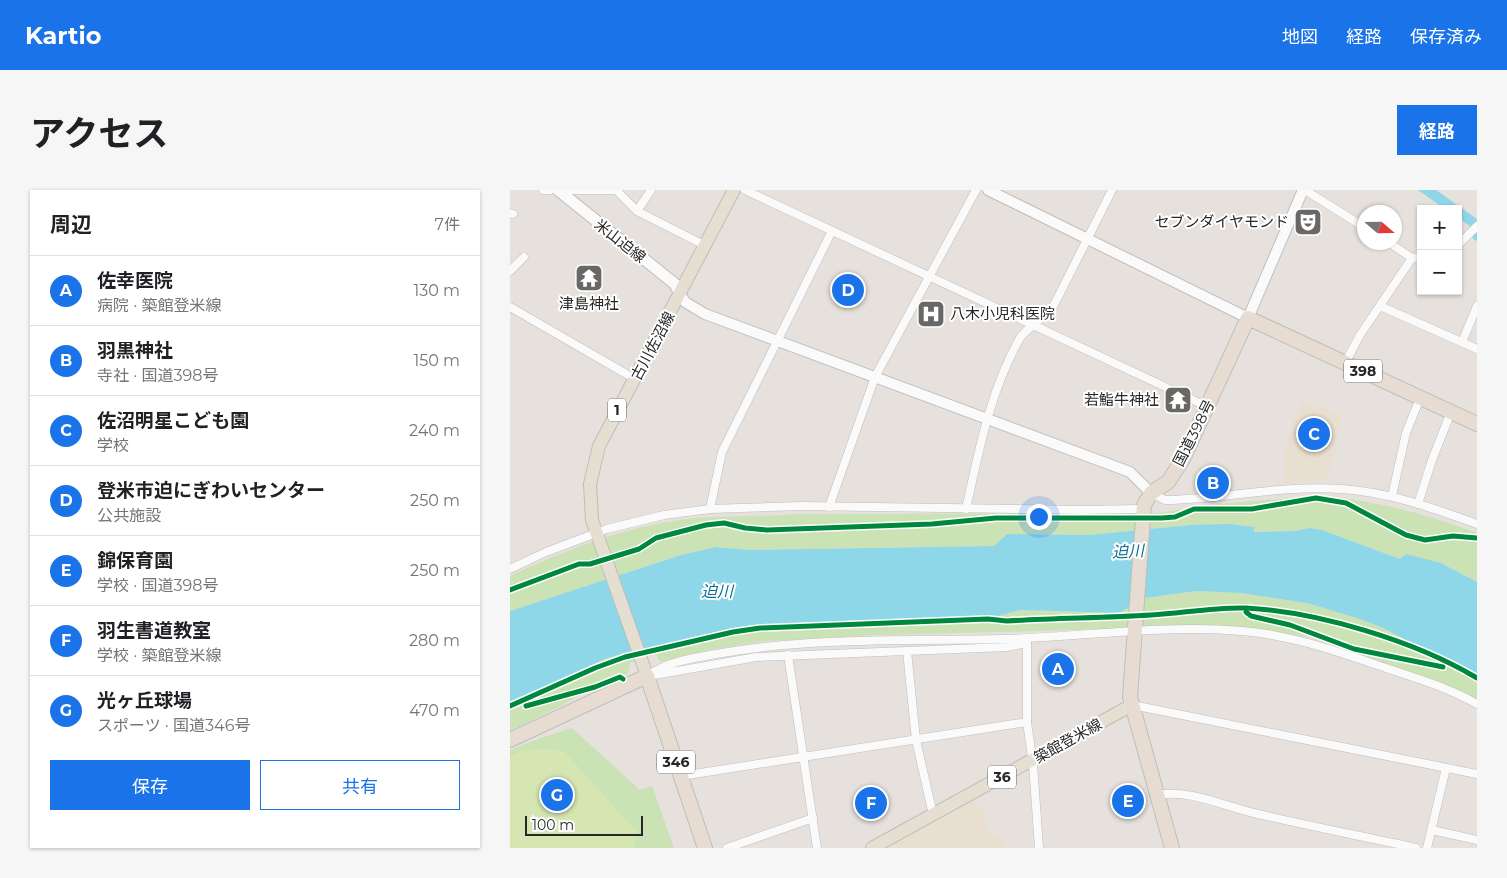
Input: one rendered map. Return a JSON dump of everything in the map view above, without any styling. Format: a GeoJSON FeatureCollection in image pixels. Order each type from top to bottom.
{"type":"FeatureCollection","features":[{"type":"Feature","properties":{"kind":"highway","name":"398"},"geometry":{"type":"LineString","coordinates":[[1248,318],[1477,424]]}},
{"type":"Feature","properties":{"kind":"highway","name":"国道398号"},"geometry":{"type":"LineString","coordinates":[[1172,848],[1130,697],[1133,632],[1143,512],[1146,498],[1155,495],[1168,482],[1175,471],[1208,407],[1248,318]]}},
{"type":"Feature","properties":{"kind":"highway"},"geometry":{"type":"LineString","coordinates":[[510,740],[646,672]]}},
{"type":"Feature","properties":{"kind":"highway","name":"346"},"geometry":{"type":"LineString","coordinates":[[646,672],[705,848]]}},
{"type":"Feature","properties":{"kind":"main road","name":"米山迫線"},"geometry":{"type":"LineString","coordinates":[[558,190],[675,284],[680,294]]}},
{"type":"Feature","properties":{"kind":"main road","name":"古川佐沼線"},"geometry":{"type":"LineString","coordinates":[[646,672],[597,534],[589,498],[592,471],[606,430],[635,379],[734,190]]}},
{"type":"Feature","properties":{"kind":"main road","name":"築館登米線"},"geometry":{"type":"LineString","coordinates":[[872,848],[1132,705]]}},
{"type":"Feature","properties":{"kind":"street"},"geometry":{"type":"LineString","coordinates":[[543,190],[550,190]]}},
{"type":"Feature","properties":{"kind":"street"},"geometry":{"type":"LineString","coordinates":[[566,190],[616,190],[638,211],[704,245]]}},
{"type":"Feature","properties":{"kind":"street"},"geometry":{"type":"LineString","coordinates":[[638,211],[651,190]]}},
{"type":"Feature","properties":{"kind":"street"},"geometry":{"type":"LineString","coordinates":[[745,190],[1208,407]]}},
{"type":"Feature","properties":{"kind":"street"},"geometry":{"type":"LineString","coordinates":[[829,507],[875,377],[976,190]]}},
{"type":"Feature","properties":{"kind":"street"},"geometry":{"type":"LineString","coordinates":[[988,190],[1248,318],[1304,190],[1357,222]]}},
{"type":"Feature","properties":{"kind":"street"},"geometry":{"type":"LineString","coordinates":[[966,509],[986,418],[1021,336],[1034,326],[1053,306],[1112,190]]}},
{"type":"Feature","properties":{"kind":"street"},"geometry":{"type":"LineString","coordinates":[[1462,241],[1477,226]]}},
{"type":"Feature","properties":{"kind":"street"},"geometry":{"type":"LineString","coordinates":[[710,509],[722,452],[776,340],[832,231]]}},
{"type":"Feature","properties":{"kind":"street"},"geometry":{"type":"LineString","coordinates":[[1400,250],[1412,258],[1417,257]]}},
{"type":"Feature","properties":{"kind":"street"},"geometry":{"type":"LineString","coordinates":[[510,271],[524,257]]}},
{"type":"Feature","properties":{"kind":"street"},"geometry":{"type":"LineString","coordinates":[[1345,363],[1412,258]]}},
{"type":"Feature","properties":{"kind":"street"},"geometry":{"type":"LineString","coordinates":[[680,294],[685,302],[696,310],[1130,472],[1155,495],[1171,500],[1285,490],[1340,489],[1392,496],[1477,524]]}},
{"type":"Feature","properties":{"kind":"street"},"geometry":{"type":"LineString","coordinates":[[1380,306],[1477,349]]}},
{"type":"Feature","properties":{"kind":"street"},"geometry":{"type":"LineString","coordinates":[[1462,342],[1477,306]]}},
{"type":"Feature","properties":{"kind":"street"},"geometry":{"type":"LineString","coordinates":[[510,307],[635,379]]}},
{"type":"Feature","properties":{"kind":"street"},"geometry":{"type":"LineString","coordinates":[[1392,496],[1406,433],[1420,398]]}},
{"type":"Feature","properties":{"kind":"street"},"geometry":{"type":"LineString","coordinates":[[1418,504],[1432,460],[1451,412]]}},
{"type":"Feature","properties":{"kind":"street"},"geometry":{"type":"LineString","coordinates":[[510,569],[597,534],[664,515],[710,509],[829,507],[1138,509],[1143,512]]}},
{"type":"Feature","properties":{"kind":"street"},"geometry":{"type":"LineString","coordinates":[[646,672],[655,671],[676,663],[756,648],[846,642],[1028,640],[1133,632],[1217,630],[1277,636],[1372,664],[1433,685],[1477,704]]}},
{"type":"Feature","properties":{"kind":"street"},"geometry":{"type":"LineString","coordinates":[[646,672],[756,657],[1007,647],[1028,640]]}},
{"type":"Feature","properties":{"kind":"street"},"geometry":{"type":"LineString","coordinates":[[1028,640],[1027,722],[1039,848]]}},
{"type":"Feature","properties":{"kind":"street"},"geometry":{"type":"LineString","coordinates":[[907,651],[916,740],[933,815]]}},
{"type":"Feature","properties":{"kind":"street"},"geometry":{"type":"LineString","coordinates":[[788,655],[802,759],[817,848]]}},
{"type":"Feature","properties":{"kind":"street"},"geometry":{"type":"LineString","coordinates":[[1132,705],[1477,774]]}},
{"type":"Feature","properties":{"kind":"street"},"geometry":{"type":"LineString","coordinates":[[681,776],[802,759],[1027,722]]}},
{"type":"Feature","properties":{"kind":"street"},"geometry":{"type":"LineString","coordinates":[[1427,848],[1446,768]]}},
{"type":"Feature","properties":{"kind":"street"},"geometry":{"type":"LineString","coordinates":[[1157,794],[1172,793],[1216,802],[1254,813],[1416,848]]}},
{"type":"Feature","properties":{"kind":"street"},"geometry":{"type":"LineString","coordinates":[[728,848],[813,818]]}},
{"type":"Feature","properties":{"kind":"street"},"geometry":{"type":"LineString","coordinates":[[1432,830],[1477,840]]}},
{"type":"Feature","properties":{"kind":"shaded area"},"geometry":{"type":"Polygon","coordinates":[[[1302,402],[1342,414],[1328,480],[1284,483],[1283,454],[1302,402]]]}},
{"type":"Feature","properties":{"kind":"shaded area"},"geometry":{"type":"Polygon","coordinates":[[[973,799],[975,808],[981,806],[990,837],[1004,837],[1005,848],[882,848],[973,799]]]}},
{"type":"Feature","properties":{"kind":"green space"},"geometry":{"type":"Polygon","coordinates":[[[1331,497],[1369,502],[1405,510],[1477,533],[1477,582],[1441,563],[1400,559],[1322,530],[1309,528],[1296,531],[1254,532],[1191,525],[1089,535],[1007,534],[994,546],[749,550],[716,547],[681,555],[510,611],[510,576],[589,543],[631,530],[673,521],[795,514],[1160,513],[1202,506],[1331,497]]]}},
{"type":"Feature","properties":{"kind":"green space"},"geometry":{"type":"Polygon","coordinates":[[[1197,591],[1241,593],[1307,603],[1360,619],[1383,628],[1477,676],[1477,700],[1438,681],[1309,637],[1229,626],[877,635],[766,641],[707,650],[660,662],[656,654],[630,663],[628,673],[623,675],[618,673],[592,685],[586,691],[561,706],[510,731],[510,705],[606,658],[752,628],[889,619],[999,616],[1020,610],[1119,613],[1145,598],[1197,591]]]}},
{"type":"Feature","properties":{"kind":"green space"},"geometry":{"type":"Polygon","coordinates":[[[572,728],[640,790],[652,786],[674,848],[510,848],[510,750],[572,728]]]}},
{"type":"Feature","properties":{"kind":"green space"},"geometry":{"type":"Polygon","coordinates":[[[544,749],[564,751],[638,833],[634,848],[510,848],[510,757],[522,751],[544,749]]]}},
{"type":"Feature","properties":{"kind":"water"},"geometry":{"type":"Polygon","coordinates":[[[1418,190],[1436,190],[1457,205],[1439,205],[1418,190]]]}},
{"type":"Feature","properties":{"kind":"water"},"geometry":{"type":"Polygon","coordinates":[[[1462,208],[1477,219],[1477,241],[1473,239],[1470,226],[1462,221],[1462,208]]]}},
{"type":"Feature","properties":{"kind":"water","name":"迫川"},"geometry":{"type":"Polygon","coordinates":[[[1230,524],[1254,527],[1254,532],[1296,531],[1309,528],[1322,530],[1400,559],[1406,554],[1441,563],[1477,582],[1477,676],[1383,628],[1360,619],[1307,603],[1241,593],[1197,591],[1145,598],[1119,613],[1020,610],[999,616],[889,619],[752,628],[607,658],[510,705],[510,611],[681,555],[716,547],[749,550],[994,546],[1007,534],[1089,535],[1191,525],[1230,524]]]}},
{"type":"Feature","properties":{"kind":"cycle path"},"geometry":{"type":"LineString","coordinates":[[510,590],[579,564],[590,564],[639,549],[656,538],[706,525],[724,523],[745,528],[767,530],[932,524],[996,518],[1162,518],[1175,517],[1194,509],[1252,509],[1316,498],[1346,503],[1406,535],[1425,540],[1453,536],[1477,538]]}},
{"type":"Feature","properties":{"kind":"cycle path"},"geometry":{"type":"LineString","coordinates":[[510,706],[595,668],[625,657],[733,632],[760,628],[988,619],[1007,621],[1115,617],[1234,608],[1304,615],[1335,622],[1425,652],[1477,678]]}},
{"type":"Feature","properties":{"kind":"cycle path"},"geometry":{"type":"LineString","coordinates":[[1246,612],[1251,616],[1290,625],[1354,649],[1443,667]]}},
{"type":"Feature","properties":{"kind":"cycle path"},"geometry":{"type":"LineString","coordinates":[[526,706],[595,687],[620,677],[623,679]]}},
{"type":"Feature","properties":{"kind":"place","name":"セブンダイヤモンド"},"geometry":{"type":"Point","coordinates":[1308,222]}},
{"type":"Feature","properties":{"kind":"place","name":"津島神社"},"geometry":{"type":"Point","coordinates":[589,278]}},
{"type":"Feature","properties":{"kind":"place","name":"登米市迫にぎわいセンター"},"geometry":{"type":"Point","coordinates":[848,290]}},
{"type":"Feature","properties":{"kind":"place","name":"八木小児科医院"},"geometry":{"type":"Point","coordinates":[931,314]}},
{"type":"Feature","properties":{"kind":"place","name":"若鮨牛神社"},"geometry":{"type":"Point","coordinates":[1178,400]}},
{"type":"Feature","properties":{"kind":"place","name":"佐沼明星こども園"},"geometry":{"type":"Point","coordinates":[1314,434]}},
{"type":"Feature","properties":{"kind":"place","name":"羽黒神社"},"geometry":{"type":"Point","coordinates":[1213,483]}},
{"type":"Feature","properties":{"kind":"place","name":"佐幸医院"},"geometry":{"type":"Point","coordinates":[1058,669]}},
{"type":"Feature","properties":{"kind":"place","name":"光ヶ丘球場"},"geometry":{"type":"Point","coordinates":[557,795]}},
{"type":"Feature","properties":{"kind":"place","name":"錦保育園"},"geometry":{"type":"Point","coordinates":[1128,801]}},
{"type":"Feature","properties":{"kind":"place","name":"羽生書道教室"},"geometry":{"type":"Point","coordinates":[871,803]}}]}
